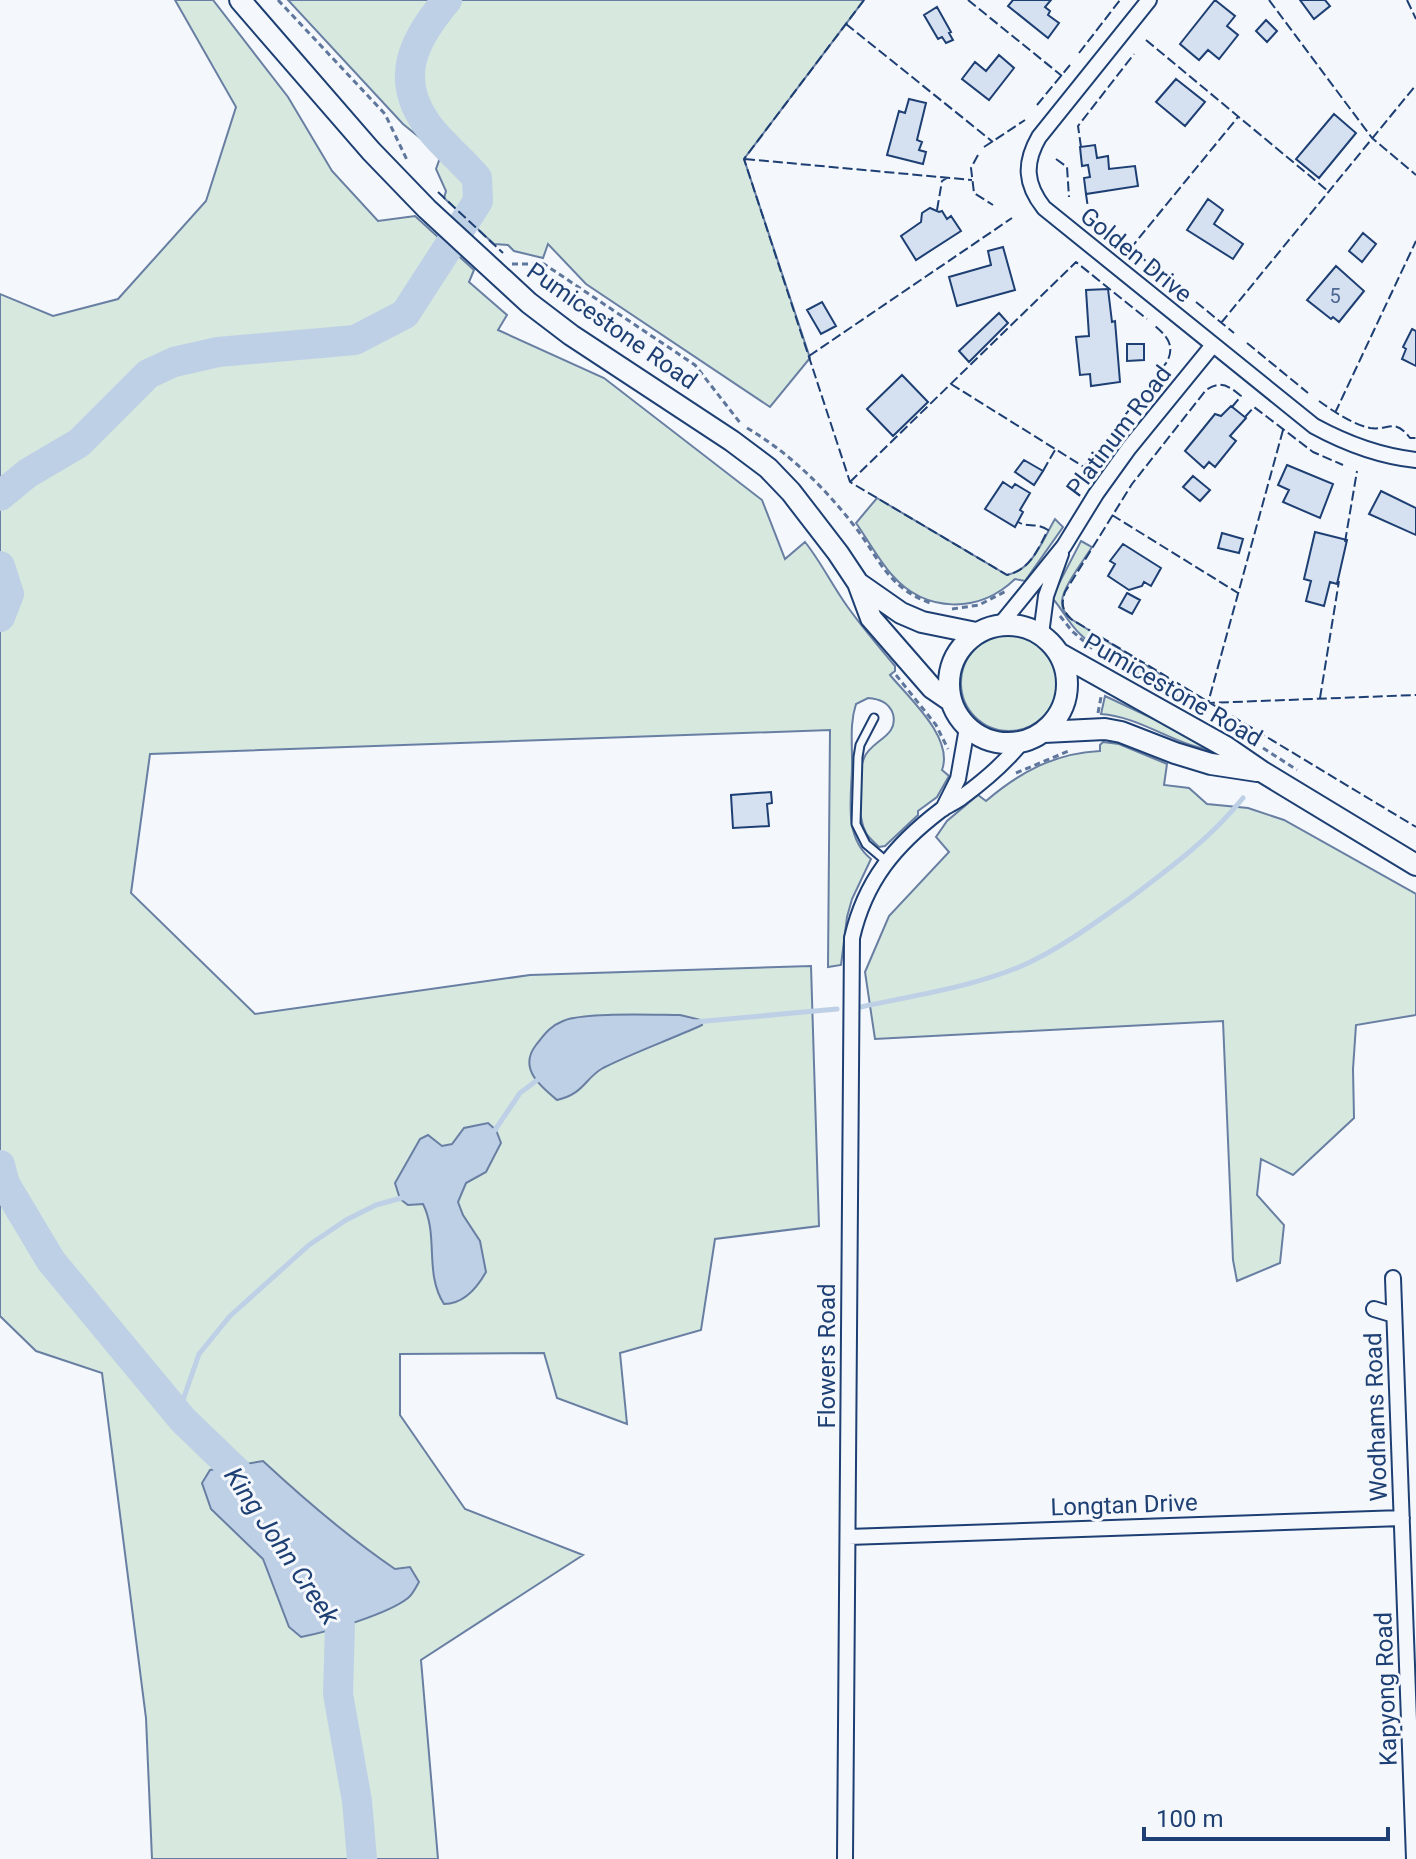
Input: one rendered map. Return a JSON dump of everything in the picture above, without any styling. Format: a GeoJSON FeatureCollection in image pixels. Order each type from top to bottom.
{"type":"FeatureCollection","features":[{"type":"Feature","properties":{"kind":"main road","name":"Pumicestone Road"},"geometry":{"type":"LineString","coordinates":[[240,0],[371,151],[427,209],[529,303],[571,335],[768,468],[814,520],[858,583],[871,618],[932,688],[951,701]]}},
{"type":"Feature","properties":{"kind":"main road","name":"Pumicestone Road"},"geometry":{"type":"LineString","coordinates":[[858,583],[901,613],[934,626],[976,633]]}},
{"type":"Feature","properties":{"kind":"main road"},"geometry":{"type":"LineString","coordinates":[[1000,625],[1028,628],[1041,634],[1060,654],[1066,670],[1064,704],[1044,732],[1021,743],[1001,744],[983,739],[957,716],[948,682],[952,663],[961,646],[976,633],[1000,625]]}},
{"type":"Feature","properties":{"kind":"main road","name":"Pumicestone Road"},"geometry":{"type":"LineString","coordinates":[[1060,654],[1226,747],[1416,865]]}},
{"type":"Feature","properties":{"kind":"main road","name":"Pumicestone Road"},"geometry":{"type":"LineString","coordinates":[[1044,732],[1097,728],[1121,732],[1211,764],[1261,771]]}},
{"type":"Feature","properties":{"kind":"street","name":"Golden Drive"},"geometry":{"type":"LineString","coordinates":[[1149,0],[1039,137],[1031,151],[1030,187],[1044,208],[1314,426],[1368,451],[1416,460]]}},
{"type":"Feature","properties":{"kind":"street","name":"Platinum Road"},"geometry":{"type":"LineString","coordinates":[[1000,625],[1064,546],[1129,448],[1213,345]]}},
{"type":"Feature","properties":{"kind":"street","name":"Platinum Road"},"geometry":{"type":"LineString","coordinates":[[1041,634],[1045,598],[1064,546]]}},
{"type":"Feature","properties":{"kind":"street","name":"Flowers Road"},"geometry":{"type":"LineString","coordinates":[[942,809],[959,774],[967,728]]}},
{"type":"Feature","properties":{"kind":"street","name":"Flowers Road"},"geometry":{"type":"LineString","coordinates":[[845,1859],[852,938],[866,893],[886,861],[942,809],[961,799],[1005,763],[1021,743]]}},
{"type":"Feature","properties":{"kind":"street","name":"Wodhams Road"},"geometry":{"type":"LineString","coordinates":[[1393,1278],[1402,1518]]}},
{"type":"Feature","properties":{"kind":"street","name":"Wodhams Road"},"geometry":{"type":"LineString","coordinates":[[1374,1309],[1394,1315]]}},
{"type":"Feature","properties":{"kind":"street","name":"Longtan Drive"},"geometry":{"type":"LineString","coordinates":[[848,1537],[1402,1518]]}},
{"type":"Feature","properties":{"kind":"street","name":"Kapyong Road"},"geometry":{"type":"LineString","coordinates":[[1402,1518],[1414,1859]]}},
{"type":"Feature","properties":{"kind":"lane"},"geometry":{"type":"LineString","coordinates":[[874,718],[860,745],[856,824],[866,844],[886,861]]}},
{"type":"Feature","properties":{"kind":"path"},"geometry":{"type":"LineString","coordinates":[[278,0],[385,114],[413,170]]}},
{"type":"Feature","properties":{"kind":"path"},"geometry":{"type":"LineString","coordinates":[[509,264],[544,264],[695,365],[740,423],[765,438],[811,477],[853,524],[887,576],[909,594],[938,606],[934,626]]}},
{"type":"Feature","properties":{"kind":"path"},"geometry":{"type":"LineString","coordinates":[[951,609],[967,608],[992,600],[1015,583],[1027,591]]}},
{"type":"Feature","properties":{"kind":"path"},"geometry":{"type":"LineString","coordinates":[[1045,598],[1055,606],[1072,631],[1103,656]]}},
{"type":"Feature","properties":{"kind":"path"},"geometry":{"type":"LineString","coordinates":[[911,664],[895,676],[944,738],[948,751],[945,769],[959,774]]}},
{"type":"Feature","properties":{"kind":"path"},"geometry":{"type":"LineString","coordinates":[[1144,678],[1193,707]]}},
{"type":"Feature","properties":{"kind":"path"},"geometry":{"type":"LineString","coordinates":[[1097,728],[1098,707],[1107,681]]}},
{"type":"Feature","properties":{"kind":"path"},"geometry":{"type":"LineString","coordinates":[[1254,743],[1301,773]]}},
{"type":"Feature","properties":{"kind":"path"},"geometry":{"type":"LineString","coordinates":[[1009,777],[1039,761],[1069,750],[1083,749]]}},
{"type":"Feature","properties":{"kind":"shaded area"},"geometry":{"type":"Polygon","coordinates":[[[175,0],[213,0],[288,97],[332,171],[378,221],[415,216],[474,270],[469,282],[507,315],[498,330],[604,378],[762,500],[785,559],[805,542],[847,606],[895,666],[895,671],[890,675],[936,732],[942,745],[942,770],[949,776],[937,797],[918,811],[918,815],[885,846],[879,847],[863,826],[860,774],[868,752],[892,728],[893,714],[886,704],[876,699],[868,698],[856,704],[852,731],[852,826],[862,849],[871,859],[852,899],[841,965],[828,967],[830,730],[150,754],[131,893],[255,1014],[530,975],[811,966],[819,1226],[715,1239],[701,1330],[620,1353],[627,1424],[557,1398],[544,1353],[400,1354],[400,1415],[465,1509],[583,1555],[421,1660],[438,1859],[152,1859],[146,1718],[102,1373],[36,1351],[0,1316],[0,294],[53,316],[118,299],[206,201],[236,107],[175,0]]]}},
{"type":"Feature","properties":{"kind":"shaded area"},"geometry":{"type":"Polygon","coordinates":[[[288,0],[864,0],[744,159],[810,358],[770,407],[586,284],[548,244],[543,258],[514,251],[508,245],[494,244],[444,198],[446,191],[436,169],[441,155],[403,124],[288,0]]]}},
{"type":"Feature","properties":{"kind":"shaded area"},"geometry":{"type":"Polygon","coordinates":[[[877,498],[1007,575],[1024,567],[1030,560],[1055,519],[1063,527],[1025,581],[1015,579],[1001,590],[969,603],[936,602],[905,588],[892,575],[856,523],[877,498]]]}},
{"type":"Feature","properties":{"kind":"shaded area"},"geometry":{"type":"Polygon","coordinates":[[[1081,541],[1092,547],[1066,588],[1062,601],[1064,611],[1071,619],[1176,684],[1173,692],[1124,666],[1090,643],[1053,599],[1081,541]]]}},
{"type":"Feature","properties":{"kind":"shaded area"},"geometry":{"type":"Polygon","coordinates":[[[1009,635],[1027,639],[1043,649],[1053,665],[1057,683],[1053,701],[1043,717],[1027,727],[1009,731],[991,727],[975,717],[965,701],[961,683],[965,665],[975,649],[991,639],[1009,635]]]}},
{"type":"Feature","properties":{"kind":"shaded area"},"geometry":{"type":"Polygon","coordinates":[[[1105,696],[1211,750],[1130,720],[1101,714],[1105,696]]]}},
{"type":"Feature","properties":{"kind":"shaded area"},"geometry":{"type":"Polygon","coordinates":[[[1103,742],[1119,744],[1167,764],[1164,785],[1189,788],[1207,804],[1248,808],[1284,820],[1416,894],[1416,1015],[1356,1025],[1354,1118],[1293,1175],[1261,1159],[1257,1195],[1284,1225],[1280,1263],[1237,1281],[1233,1260],[1223,1021],[875,1039],[865,972],[889,916],[949,852],[936,837],[947,821],[978,795],[986,801],[1025,773],[1053,760],[1100,751],[1103,742]]]}},
{"type":"Feature","properties":{"kind":"water"},"geometry":{"type":"Polygon","coordinates":[[[602,1015],[680,1015],[701,1020],[702,1025],[603,1068],[579,1090],[566,1097],[557,1100],[538,1083],[530,1069],[531,1053],[536,1045],[551,1028],[563,1021],[602,1015]]]}},
{"type":"Feature","properties":{"kind":"water"},"geometry":{"type":"Polygon","coordinates":[[[488,1123],[496,1130],[501,1143],[486,1172],[466,1183],[458,1202],[480,1241],[486,1272],[469,1294],[458,1301],[444,1304],[435,1280],[428,1216],[423,1204],[408,1205],[400,1199],[395,1183],[420,1139],[428,1135],[442,1146],[452,1144],[464,1128],[488,1123]]]}},
{"type":"Feature","properties":{"kind":"water"},"geometry":{"type":"Polygon","coordinates":[[[263,1461],[327,1518],[378,1557],[395,1569],[410,1567],[419,1582],[410,1596],[372,1616],[312,1635],[301,1637],[289,1627],[263,1559],[211,1509],[202,1483],[210,1470],[263,1461]]]}},
{"type":"Feature","properties":{"kind":"building"},"geometry":{"type":"Polygon","coordinates":[[[1013,0],[1051,0],[1045,7],[1050,11],[1048,15],[1059,23],[1048,38],[1008,6],[1013,0]]]}},
{"type":"Feature","properties":{"kind":"building"},"geometry":{"type":"Polygon","coordinates":[[[1215,0],[1235,16],[1227,26],[1238,35],[1219,59],[1208,50],[1199,60],[1180,44],[1215,0]]]}},
{"type":"Feature","properties":{"kind":"building"},"geometry":{"type":"Polygon","coordinates":[[[1300,0],[1325,0],[1330,6],[1314,19],[1300,0]]]}},
{"type":"Feature","properties":{"kind":"building"},"geometry":{"type":"Polygon","coordinates":[[[937,7],[953,40],[946,43],[942,37],[938,39],[924,15],[937,7]]]}},
{"type":"Feature","properties":{"kind":"building"},"geometry":{"type":"Polygon","coordinates":[[[1266,20],[1277,31],[1267,42],[1256,31],[1266,20]]]}},
{"type":"Feature","properties":{"kind":"building"},"geometry":{"type":"Polygon","coordinates":[[[999,55],[1014,68],[989,100],[962,79],[975,62],[986,71],[999,55]]]}},
{"type":"Feature","properties":{"kind":"building"},"geometry":{"type":"Polygon","coordinates":[[[1176,79],[1205,102],[1185,126],[1156,102],[1176,79]]]}},
{"type":"Feature","properties":{"kind":"building"},"geometry":{"type":"Polygon","coordinates":[[[909,99],[926,103],[917,140],[922,142],[919,150],[926,152],[923,164],[887,155],[899,111],[905,113],[909,99]]]}},
{"type":"Feature","properties":{"kind":"building"},"geometry":{"type":"Polygon","coordinates":[[[1334,114],[1356,133],[1319,178],[1296,159],[1334,114]]]}},
{"type":"Feature","properties":{"kind":"building"},"geometry":{"type":"Polygon","coordinates":[[[1095,145],[1097,158],[1108,156],[1109,169],[1135,166],[1138,186],[1086,194],[1084,178],[1090,177],[1088,165],[1082,166],[1080,147],[1095,145]]]}},
{"type":"Feature","properties":{"kind":"building"},"geometry":{"type":"Polygon","coordinates":[[[1208,199],[1223,210],[1214,224],[1243,244],[1233,259],[1187,230],[1208,199]]]}},
{"type":"Feature","properties":{"kind":"building"},"geometry":{"type":"Polygon","coordinates":[[[930,208],[942,211],[947,219],[951,216],[961,231],[916,260],[901,236],[921,222],[922,213],[930,208]]]}},
{"type":"Feature","properties":{"kind":"building"},"geometry":{"type":"Polygon","coordinates":[[[1363,233],[1376,244],[1362,262],[1349,251],[1363,233]]]}},
{"type":"Feature","properties":{"kind":"building"},"geometry":{"type":"Polygon","coordinates":[[[1003,247],[1015,290],[957,306],[949,277],[991,265],[988,251],[1003,247]]]}},
{"type":"Feature","properties":{"kind":"building"},"geometry":{"type":"Polygon","coordinates":[[[1336,266],[1364,291],[1339,322],[1307,300],[1336,266]]]}},
{"type":"Feature","properties":{"kind":"building"},"geometry":{"type":"Polygon","coordinates":[[[1108,289],[1112,322],[1115,321],[1120,382],[1091,386],[1090,374],[1080,375],[1076,337],[1089,336],[1086,290],[1108,289]]]}},
{"type":"Feature","properties":{"kind":"building"},"geometry":{"type":"Polygon","coordinates":[[[822,302],[836,326],[821,334],[807,310],[822,302]]]}},
{"type":"Feature","properties":{"kind":"building"},"geometry":{"type":"Polygon","coordinates":[[[999,313],[1008,323],[969,362],[959,351],[999,313]]]}},
{"type":"Feature","properties":{"kind":"building"},"geometry":{"type":"Polygon","coordinates":[[[1412,329],[1416,331],[1416,366],[1402,359],[1406,349],[1403,347],[1412,329]]]}},
{"type":"Feature","properties":{"kind":"building"},"geometry":{"type":"Polygon","coordinates":[[[1127,344],[1144,344],[1144,360],[1127,361],[1127,344]]]}},
{"type":"Feature","properties":{"kind":"building"},"geometry":{"type":"Polygon","coordinates":[[[902,375],[928,402],[893,436],[867,409],[902,375]]]}},
{"type":"Feature","properties":{"kind":"building"},"geometry":{"type":"Polygon","coordinates":[[[1231,406],[1246,418],[1230,436],[1236,441],[1215,467],[1209,462],[1204,468],[1185,451],[1215,414],[1221,416],[1231,406]]]}},
{"type":"Feature","properties":{"kind":"building"},"geometry":{"type":"Polygon","coordinates":[[[1024,460],[1043,471],[1034,485],[1015,472],[1024,460]]]}},
{"type":"Feature","properties":{"kind":"building"},"geometry":{"type":"Polygon","coordinates":[[[1287,465],[1333,484],[1320,518],[1283,502],[1289,490],[1278,485],[1287,465]]]}},
{"type":"Feature","properties":{"kind":"building"},"geometry":{"type":"Polygon","coordinates":[[[1193,476],[1210,490],[1200,501],[1183,487],[1193,476]]]}},
{"type":"Feature","properties":{"kind":"building"},"geometry":{"type":"Polygon","coordinates":[[[1003,482],[1012,488],[1015,484],[1030,493],[1015,527],[985,509],[1003,482]]]}},
{"type":"Feature","properties":{"kind":"building"},"geometry":{"type":"Polygon","coordinates":[[[1381,491],[1416,508],[1416,535],[1369,514],[1381,491]]]}},
{"type":"Feature","properties":{"kind":"building"},"geometry":{"type":"Polygon","coordinates":[[[1315,532],[1347,540],[1337,584],[1330,582],[1324,606],[1306,601],[1311,581],[1304,579],[1315,532]]]}},
{"type":"Feature","properties":{"kind":"building"},"geometry":{"type":"Polygon","coordinates":[[[1222,533],[1243,539],[1239,553],[1218,548],[1222,533]]]}},
{"type":"Feature","properties":{"kind":"building"},"geometry":{"type":"Polygon","coordinates":[[[1123,544],[1161,568],[1151,586],[1144,582],[1142,586],[1129,590],[1108,576],[1115,564],[1110,561],[1123,544]]]}},
{"type":"Feature","properties":{"kind":"building"},"geometry":{"type":"Polygon","coordinates":[[[1127,593],[1140,600],[1132,614],[1119,607],[1127,593]]]}},
{"type":"Feature","properties":{"kind":"building"},"geometry":{"type":"Polygon","coordinates":[[[771,792],[772,803],[767,804],[769,826],[733,828],[731,795],[771,792]]]}},
{"type":"Feature","properties":{"kind":"waterway","name":"King John Creek"},"geometry":{"type":"LineString","coordinates":[[0,496],[28,473],[79,443],[148,374],[174,362],[218,352],[355,340],[405,314],[478,201],[477,178],[426,123],[411,90],[410,74],[417,44],[447,0]]}},
{"type":"Feature","properties":{"kind":"waterway","name":"King John Creek"},"geometry":{"type":"LineString","coordinates":[[0,566],[9,594],[0,617]]}},
{"type":"Feature","properties":{"kind":"waterway"},"geometry":{"type":"LineString","coordinates":[[861,1007],[965,985],[1040,957],[1092,925],[1174,864],[1217,827],[1243,798]]}},
{"type":"Feature","properties":{"kind":"waterway"},"geometry":{"type":"LineString","coordinates":[[695,1022],[837,1009]]}},
{"type":"Feature","properties":{"kind":"waterway"},"geometry":{"type":"LineString","coordinates":[[493,1133],[520,1093],[540,1078]]}},
{"type":"Feature","properties":{"kind":"waterway","name":"King John Creek"},"geometry":{"type":"LineString","coordinates":[[0,1165],[5,1184],[51,1261],[183,1420],[237,1472],[255,1498]]}},
{"type":"Feature","properties":{"kind":"waterway"},"geometry":{"type":"LineString","coordinates":[[183,1420],[183,1400],[199,1354],[230,1316],[309,1245],[346,1220],[376,1205],[405,1197]]}},
{"type":"Feature","properties":{"kind":"waterway","name":"King John Creek"},"geometry":{"type":"LineString","coordinates":[[317,1591],[340,1625],[338,1694],[357,1801],[362,1859]]}},
{"type":"Feature","properties":{"kind":"fence"},"geometry":{"type":"LineString","coordinates":[[864,0],[744,159],[850,482],[1007,575],[1027,564],[1048,530],[1018,522]]}},
{"type":"Feature","properties":{"kind":"fence"},"geometry":{"type":"LineString","coordinates":[[968,0],[1062,76]]}},
{"type":"Feature","properties":{"kind":"fence"},"geometry":{"type":"LineString","coordinates":[[1079,53],[1120,0]]}},
{"type":"Feature","properties":{"kind":"fence"},"geometry":{"type":"LineString","coordinates":[[1269,0],[1372,138],[1416,175]]}},
{"type":"Feature","properties":{"kind":"fence"},"geometry":{"type":"LineString","coordinates":[[1407,0],[1416,19]]}},
{"type":"Feature","properties":{"kind":"fence"},"geometry":{"type":"LineString","coordinates":[[846,24],[993,142]]}},
{"type":"Feature","properties":{"kind":"fence"},"geometry":{"type":"LineString","coordinates":[[1146,40],[1328,191]]}},
{"type":"Feature","properties":{"kind":"fence"},"geometry":{"type":"LineString","coordinates":[[1081,147],[1078,126],[1134,54]]}},
{"type":"Feature","properties":{"kind":"fence"},"geometry":{"type":"LineString","coordinates":[[1037,105],[1070,65]]}},
{"type":"Feature","properties":{"kind":"fence"},"geometry":{"type":"LineString","coordinates":[[1221,323],[1416,85]]}},
{"type":"Feature","properties":{"kind":"fence"},"geometry":{"type":"LineString","coordinates":[[1130,249],[1238,117]]}},
{"type":"Feature","properties":{"kind":"fence"},"geometry":{"type":"LineString","coordinates":[[984,147],[1025,120]]}},
{"type":"Feature","properties":{"kind":"fence"},"geometry":{"type":"LineString","coordinates":[[978,155],[971,168],[974,193],[993,205]]}},
{"type":"Feature","properties":{"kind":"fence"},"geometry":{"type":"LineString","coordinates":[[745,159],[972,180]]}},
{"type":"Feature","properties":{"kind":"fence"},"geometry":{"type":"LineString","coordinates":[[1056,159],[1067,167],[1069,197]]}},
{"type":"Feature","properties":{"kind":"fence"},"geometry":{"type":"LineString","coordinates":[[937,210],[942,181],[947,178]]}},
{"type":"Feature","properties":{"kind":"fence"},"geometry":{"type":"LineString","coordinates":[[438,192],[503,253]]}},
{"type":"Feature","properties":{"kind":"fence"},"geometry":{"type":"LineString","coordinates":[[1086,194],[1089,215],[1184,292]]}},
{"type":"Feature","properties":{"kind":"fence"},"geometry":{"type":"LineString","coordinates":[[809,356],[1012,218]]}},
{"type":"Feature","properties":{"kind":"fence"},"geometry":{"type":"LineString","coordinates":[[1335,413],[1416,241]]}},
{"type":"Feature","properties":{"kind":"fence"},"geometry":{"type":"LineString","coordinates":[[850,482],[1076,262],[1147,319]]}},
{"type":"Feature","properties":{"kind":"fence"},"geometry":{"type":"LineString","coordinates":[[1196,302],[1234,333]]}},
{"type":"Feature","properties":{"kind":"fence"},"geometry":{"type":"LineString","coordinates":[[951,384],[1084,467],[1167,362],[1169,342],[1154,325]]}},
{"type":"Feature","properties":{"kind":"fence"},"geometry":{"type":"LineString","coordinates":[[1247,343],[1308,393]]}},
{"type":"Feature","properties":{"kind":"fence"},"geometry":{"type":"LineString","coordinates":[[1232,407],[1241,396],[1233,389],[1221,385],[1206,390],[1132,484],[1065,592],[1064,610],[1071,619],[1416,827]]}},
{"type":"Feature","properties":{"kind":"fence"},"geometry":{"type":"LineString","coordinates":[[1319,401],[1363,426],[1395,426],[1410,438],[1416,438]]}},
{"type":"Feature","properties":{"kind":"fence"},"geometry":{"type":"LineString","coordinates":[[1245,417],[1254,407],[1313,452],[1343,465]]}},
{"type":"Feature","properties":{"kind":"fence"},"geometry":{"type":"LineString","coordinates":[[1283,430],[1208,703],[1416,695]]}},
{"type":"Feature","properties":{"kind":"fence"},"geometry":{"type":"LineString","coordinates":[[1043,471],[1055,450]]}},
{"type":"Feature","properties":{"kind":"fence"},"geometry":{"type":"LineString","coordinates":[[1345,542],[1357,471]]}},
{"type":"Feature","properties":{"kind":"fence"},"geometry":{"type":"LineString","coordinates":[[1112,515],[1238,593]]}},
{"type":"Feature","properties":{"kind":"fence"},"geometry":{"type":"LineString","coordinates":[[1320,698],[1339,581]]}}]}
